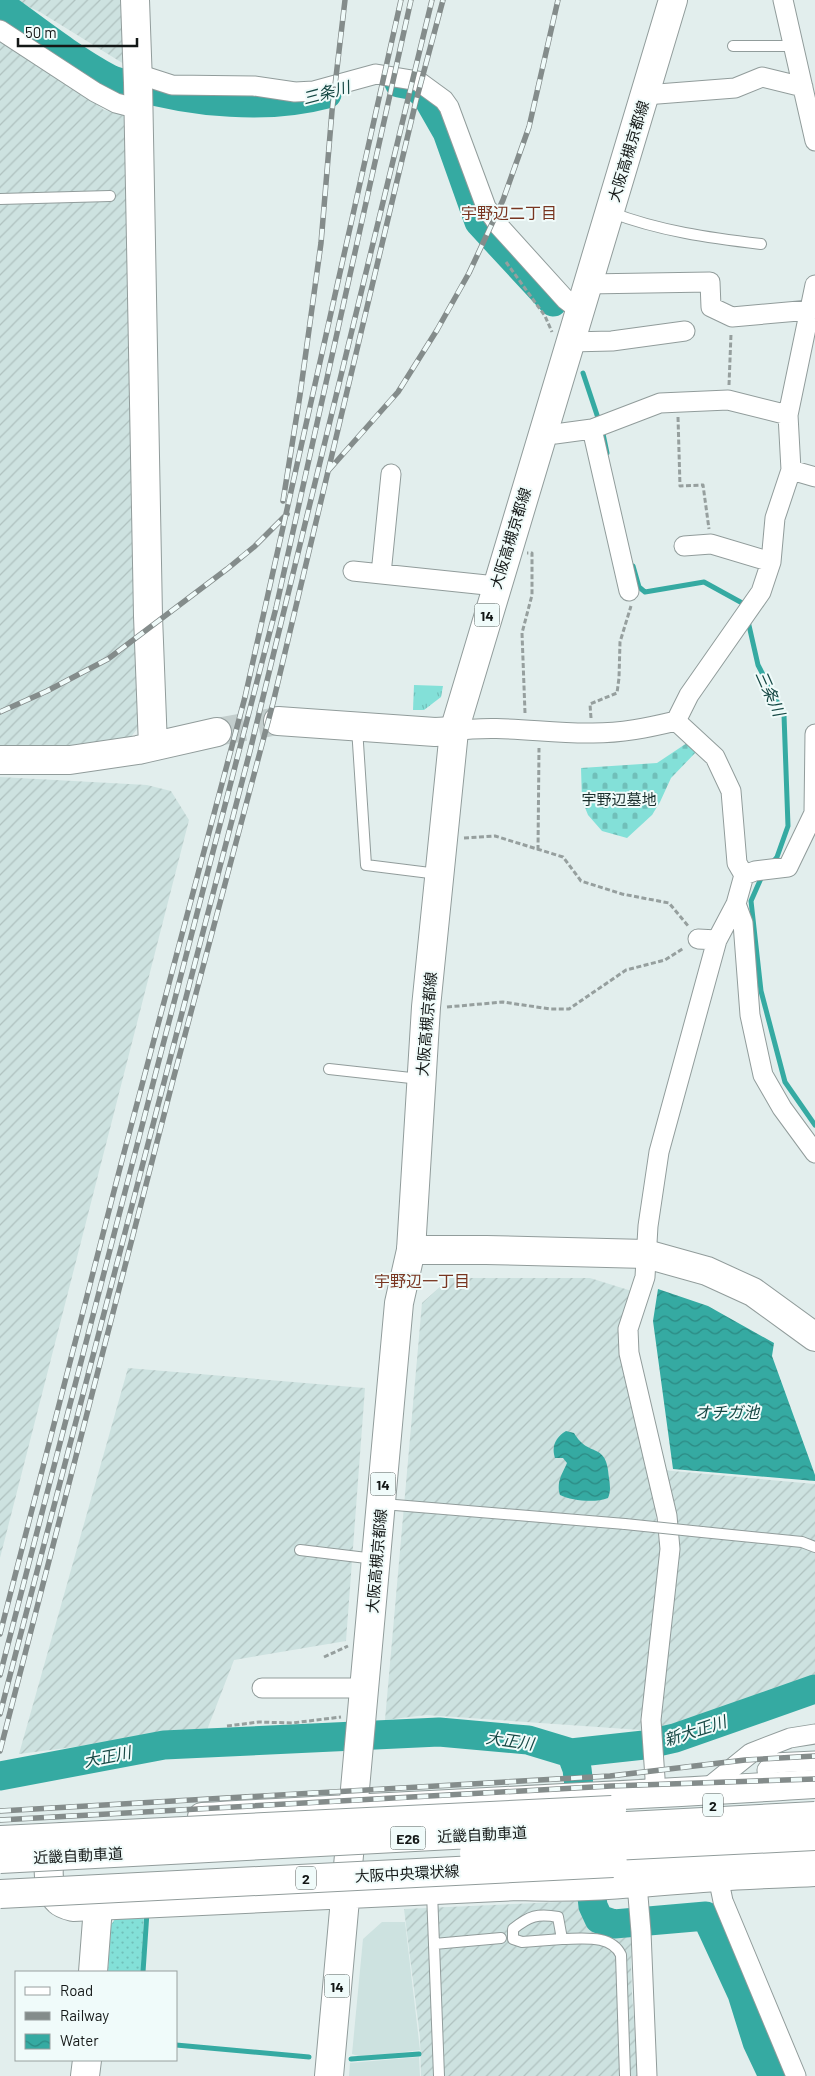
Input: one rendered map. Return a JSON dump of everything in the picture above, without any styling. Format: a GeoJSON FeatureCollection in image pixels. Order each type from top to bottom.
{"type":"FeatureCollection","features":[{"type":"Feature","properties":{"kind":"main road"},"geometry":{"type":"LineString","coordinates":[[134,0],[138,92],[148,616],[153,746]]}},
{"type":"Feature","properties":{"kind":"main road","name":"大阪高槻京都線"},"geometry":{"type":"LineString","coordinates":[[329,2076],[347,1895],[357,1762],[353,1717],[365,1688],[399,1304],[410,1250],[421,1080],[454,731],[542,432],[562,340],[579,310],[673,0]]}},
{"type":"Feature","properties":{"kind":"main road"},"geometry":{"type":"LineString","coordinates":[[278,721],[434,732],[454,731]]}},
{"type":"Feature","properties":{"kind":"main road"},"geometry":{"type":"LineString","coordinates":[[0,760],[70,760],[153,746],[217,732]]}},
{"type":"Feature","properties":{"kind":"main road"},"geometry":{"type":"LineString","coordinates":[[410,1250],[646,1254],[707,1271],[753,1292],[815,1337]]}},
{"type":"Feature","properties":{"kind":"main road"},"geometry":{"type":"LineString","coordinates":[[815,1784],[654,1794],[611,1803],[553,1797],[76,1824],[57,1841],[48,1860],[50,1886],[59,1902],[73,1907],[518,1886],[545,1888],[598,1878],[639,1896],[718,1877],[815,1872]]}},
{"type":"Feature","properties":{"kind":"main road"},"geometry":{"type":"LineString","coordinates":[[545,1888],[553,1797]]}},
{"type":"Feature","properties":{"kind":"main road","name":"2"},"geometry":{"type":"LineString","coordinates":[[0,1840],[611,1803],[815,1800]]}},
{"type":"Feature","properties":{"kind":"main road","name":"近畿自動車道"},"geometry":{"type":"LineString","coordinates":[[0,1859],[815,1816]]}},
{"type":"Feature","properties":{"kind":"main road","name":"近畿自動車道"},"geometry":{"type":"LineString","coordinates":[[0,1878],[815,1836]]}},
{"type":"Feature","properties":{"kind":"main road","name":"大阪中央環状線"},"geometry":{"type":"LineString","coordinates":[[0,1894],[598,1878],[815,1852]]}},
{"type":"Feature","properties":{"kind":"main road"},"geometry":{"type":"LineString","coordinates":[[93,1971],[98,1907]]}},
{"type":"Feature","properties":{"kind":"main road"},"geometry":{"type":"LineString","coordinates":[[85,2076],[86,2061]]}},
{"type":"Feature","properties":{"kind":"street"},"geometry":{"type":"LineString","coordinates":[[783,0],[803,87],[812,115],[815,141]]}},
{"type":"Feature","properties":{"kind":"street"},"geometry":{"type":"LineString","coordinates":[[0,30],[95,92],[116,103],[138,92],[172,85],[254,86],[295,92],[314,91],[376,74],[418,81],[444,100],[449,107],[486,207],[500,226],[566,300],[579,310]]}},
{"type":"Feature","properties":{"kind":"street"},"geometry":{"type":"LineString","coordinates":[[645,95],[735,88],[762,78],[803,87]]}},
{"type":"Feature","properties":{"kind":"street"},"geometry":{"type":"LineString","coordinates":[[587,284],[710,282],[711,307],[732,317],[810,310]]}},
{"type":"Feature","properties":{"kind":"street"},"geometry":{"type":"LineString","coordinates":[[454,731],[474,728],[533,729],[591,733],[632,732],[676,721],[689,696],[761,592],[771,562],[775,518],[791,470],[788,415],[815,285]]}},
{"type":"Feature","properties":{"kind":"street"},"geometry":{"type":"LineString","coordinates":[[562,340],[612,341],[684,331]]}},
{"type":"Feature","properties":{"kind":"street"},"geometry":{"type":"LineString","coordinates":[[542,432],[555,434],[592,429],[660,404],[728,400],[788,415]]}},
{"type":"Feature","properties":{"kind":"street"},"geometry":{"type":"LineString","coordinates":[[592,429],[629,591]]}},
{"type":"Feature","properties":{"kind":"street"},"geometry":{"type":"LineString","coordinates":[[791,470],[815,477]]}},
{"type":"Feature","properties":{"kind":"street"},"geometry":{"type":"LineString","coordinates":[[381,574],[391,474]]}},
{"type":"Feature","properties":{"kind":"street"},"geometry":{"type":"LineString","coordinates":[[684,546],[711,544],[771,562]]}},
{"type":"Feature","properties":{"kind":"street"},"geometry":{"type":"LineString","coordinates":[[353,571],[496,586]]}},
{"type":"Feature","properties":{"kind":"street"},"geometry":{"type":"LineString","coordinates":[[676,721],[715,757],[731,791],[737,863],[750,873],[788,867],[814,813],[815,734]]}},
{"type":"Feature","properties":{"kind":"street"},"geometry":{"type":"LineString","coordinates":[[654,1794],[651,1720],[670,1549],[667,1516],[629,1353],[628,1329],[645,1277],[646,1254],[659,1152],[717,940],[750,873]]}},
{"type":"Feature","properties":{"kind":"street"},"geometry":{"type":"LineString","coordinates":[[736,904],[743,922],[750,1015],[763,1075],[782,1108],[815,1153]]}},
{"type":"Feature","properties":{"kind":"street"},"geometry":{"type":"LineString","coordinates":[[698,939],[717,940]]}},
{"type":"Feature","properties":{"kind":"street"},"geometry":{"type":"LineString","coordinates":[[262,1688],[365,1688]]}},
{"type":"Feature","properties":{"kind":"street"},"geometry":{"type":"LineString","coordinates":[[704,1791],[752,1753],[790,1738],[815,1734]]}},
{"type":"Feature","properties":{"kind":"street"},"geometry":{"type":"LineString","coordinates":[[777,1786],[768,1778],[767,1770],[773,1763],[815,1761]]}},
{"type":"Feature","properties":{"kind":"street"},"geometry":{"type":"LineString","coordinates":[[718,1877],[723,1901],[796,2076]]}},
{"type":"Feature","properties":{"kind":"street"},"geometry":{"type":"LineString","coordinates":[[639,1896],[647,2076]]}},
{"type":"Feature","properties":{"kind":"lane"},"geometry":{"type":"LineString","coordinates":[[733,46],[794,46]]}},
{"type":"Feature","properties":{"kind":"lane"},"geometry":{"type":"LineString","coordinates":[[0,199],[110,196]]}},
{"type":"Feature","properties":{"kind":"lane"},"geometry":{"type":"LineString","coordinates":[[610,212],[692,236],[761,244]]}},
{"type":"Feature","properties":{"kind":"lane"},"geometry":{"type":"LineString","coordinates":[[357,726],[366,865],[439,874]]}},
{"type":"Feature","properties":{"kind":"lane"},"geometry":{"type":"LineString","coordinates":[[329,1068],[421,1080]]}},
{"type":"Feature","properties":{"kind":"lane"},"geometry":{"type":"LineString","coordinates":[[382,1504],[625,1524],[802,1542],[815,1547]]}},
{"type":"Feature","properties":{"kind":"lane"},"geometry":{"type":"LineString","coordinates":[[300,1550],[376,1559]]}},
{"type":"Feature","properties":{"kind":"lane"},"geometry":{"type":"LineString","coordinates":[[432,1890],[439,2076]]}},
{"type":"Feature","properties":{"kind":"lane"},"geometry":{"type":"LineString","coordinates":[[562,1939],[558,1917],[547,1915],[526,1918],[513,1928],[514,1939],[522,1942],[594,1939],[606,1942],[617,1948],[621,1955],[625,2076]]}},
{"type":"Feature","properties":{"kind":"lane"},"geometry":{"type":"LineString","coordinates":[[434,1944],[501,1938]]}},
{"type":"Feature","properties":{"kind":"path"},"geometry":{"type":"LineString","coordinates":[[506,262],[562,340]]}},
{"type":"Feature","properties":{"kind":"path"},"geometry":{"type":"LineString","coordinates":[[728,400],[732,317]]}},
{"type":"Feature","properties":{"kind":"path"},"geometry":{"type":"LineString","coordinates":[[677,403],[680,486],[703,485],[711,544]]}},
{"type":"Feature","properties":{"kind":"path"},"geometry":{"type":"LineString","coordinates":[[524,553],[532,553],[532,596],[522,633],[533,729],[538,850]]}},
{"type":"Feature","properties":{"kind":"path"},"geometry":{"type":"LineString","coordinates":[[591,733],[590,704],[617,693],[620,642],[632,607],[629,591]]}},
{"type":"Feature","properties":{"kind":"path"},"geometry":{"type":"LineString","coordinates":[[444,1007],[503,1002],[550,1009],[569,1009],[626,970],[665,960],[698,939],[669,903],[622,894],[581,881],[563,857],[495,836],[459,838]]}},
{"type":"Feature","properties":{"kind":"path"},"geometry":{"type":"LineString","coordinates":[[324,1657],[349,1646]]}},
{"type":"Feature","properties":{"kind":"path"},"geometry":{"type":"LineString","coordinates":[[227,1726],[259,1722],[292,1723],[353,1717]]}},
{"type":"Feature","properties":{"kind":"shaded area"},"geometry":{"type":"Polygon","coordinates":[[[14,0],[120,0],[124,64],[40,12],[14,0]]]}},
{"type":"Feature","properties":{"kind":"shaded area"},"geometry":{"type":"Polygon","coordinates":[[[0,38],[51,70],[104,110],[131,115],[140,718],[137,729],[130,738],[77,750],[0,751],[0,38]]]}},
{"type":"Feature","properties":{"kind":"shaded area"},"geometry":{"type":"Polygon","coordinates":[[[0,777],[147,785],[171,791],[189,820],[0,1558],[0,777]]]}},
{"type":"Feature","properties":{"kind":"shaded area"},"geometry":{"type":"Polygon","coordinates":[[[450,1278],[590,1278],[635,1292],[623,1327],[620,1356],[650,1468],[661,1557],[641,1730],[426,1715],[385,1720],[422,1303],[450,1278]]]}},
{"type":"Feature","properties":{"kind":"shaded area"},"geometry":{"type":"Polygon","coordinates":[[[128,1368],[365,1388],[346,1641],[234,1660],[207,1730],[19,1754],[128,1368]]]}},
{"type":"Feature","properties":{"kind":"shaded area"},"geometry":{"type":"Polygon","coordinates":[[[662,1470],[815,1484],[815,1675],[668,1728],[659,1729],[676,1558],[662,1470]]]}},
{"type":"Feature","properties":{"kind":"shaded area"},"geometry":{"type":"Polygon","coordinates":[[[582,1901],[587,1924],[607,1937],[633,1936],[631,1962],[632,1994],[638,2076],[421,2076],[420,2037],[404,1909],[582,1901]]]}},
{"type":"Feature","properties":{"kind":"shaded area"},"geometry":{"type":"Polygon","coordinates":[[[382,1922],[405,1922],[420,2050],[374,2056],[358,2056],[352,2054],[363,1939],[382,1922]]]}},
{"type":"Feature","properties":{"kind":"shaded area"},"geometry":{"type":"Polygon","coordinates":[[[419,2057],[420,2076],[349,2076],[350,2063],[419,2057]]]}},
{"type":"Feature","properties":{"kind":"green space"},"geometry":{"type":"Polygon","coordinates":[[[414,685],[443,686],[441,697],[424,710],[413,710],[414,685]]]}},
{"type":"Feature","properties":{"kind":"green space","name":"宇野辺墓地"},"geometry":{"type":"Polygon","coordinates":[[[687,743],[697,751],[671,778],[652,815],[627,838],[602,831],[588,815],[582,800],[581,768],[657,763],[687,743]]]}},
{"type":"Feature","properties":{"kind":"green space"},"geometry":{"type":"Polygon","coordinates":[[[144,1915],[141,1971],[108,1971],[111,1925],[117,1916],[144,1915]]]}},
{"type":"Feature","properties":{"kind":"water","name":"オチガ池"},"geometry":{"type":"Polygon","coordinates":[[[658,1289],[708,1306],[774,1343],[772,1356],[815,1475],[815,1481],[673,1469],[653,1321],[658,1289]]]}},
{"type":"Feature","properties":{"kind":"water"},"geometry":{"type":"Polygon","coordinates":[[[566,1431],[574,1433],[580,1441],[601,1454],[605,1459],[608,1466],[610,1486],[608,1498],[584,1501],[560,1495],[559,1483],[567,1463],[563,1458],[555,1458],[554,1446],[557,1439],[566,1431]]]}},
{"type":"Feature","properties":{"kind":"waterway","name":"三条川"},"geometry":{"type":"LineString","coordinates":[[0,4],[81,62],[110,79],[119,82],[181,97],[231,102],[280,102],[327,94]]}},
{"type":"Feature","properties":{"kind":"waterway","name":"三条川"},"geometry":{"type":"LineString","coordinates":[[399,83],[415,86],[427,97],[447,132],[479,222],[553,302]]}},
{"type":"Feature","properties":{"kind":"waterway","name":"三条川"},"geometry":{"type":"LineString","coordinates":[[583,373],[599,421]]}},
{"type":"Feature","properties":{"kind":"waterway","name":"三条川"},"geometry":{"type":"LineString","coordinates":[[602,429],[607,453]]}},
{"type":"Feature","properties":{"kind":"waterway","name":"三条川"},"geometry":{"type":"LineString","coordinates":[[633,566],[639,587],[645,592],[704,582],[744,604],[745,607]]}},
{"type":"Feature","properties":{"kind":"waterway","name":"三条川"},"geometry":{"type":"LineString","coordinates":[[748,621],[758,665],[784,715],[788,826],[777,857],[772,863]]}},
{"type":"Feature","properties":{"kind":"waterway","name":"三条川"},"geometry":{"type":"LineString","coordinates":[[762,876],[751,901],[761,991],[785,1082],[815,1125]]}},
{"type":"Feature","properties":{"kind":"waterway","name":"大正川"},"geometry":{"type":"LineString","coordinates":[[0,1776],[164,1745],[439,1732],[528,1740],[571,1753],[644,1745],[675,1738],[815,1689]]}},
{"type":"Feature","properties":{"kind":"waterway","name":"大正川"},"geometry":{"type":"LineString","coordinates":[[571,1753],[577,1769],[593,1906],[599,1919],[614,1924],[706,1916],[742,1994],[757,2042],[773,2076]]}},
{"type":"Feature","properties":{"kind":"waterway"},"geometry":{"type":"LineString","coordinates":[[143,1971],[147,1912]]}},
{"type":"Feature","properties":{"kind":"waterway"},"geometry":{"type":"LineString","coordinates":[[178,2045],[309,2057]]}},
{"type":"Feature","properties":{"kind":"waterway"},"geometry":{"type":"LineString","coordinates":[[351,2059],[419,2054]]}},
{"type":"Feature","properties":{"kind":"tunnel"},"geometry":{"type":"LineString","coordinates":[[217,732],[278,721]]}},
{"type":"Feature","properties":{"kind":"railway"},"geometry":{"type":"LineString","coordinates":[[283,501],[321,243],[332,111],[345,0]]}},
{"type":"Feature","properties":{"kind":"railway"},"geometry":{"type":"LineString","coordinates":[[0,1634],[121,1164],[245,697],[401,0]]}},
{"type":"Feature","properties":{"kind":"railway"},"geometry":{"type":"LineString","coordinates":[[0,1675],[276,608],[411,0]]}},
{"type":"Feature","properties":{"kind":"railway"},"geometry":{"type":"LineString","coordinates":[[0,1714],[250,751],[432,0]]}},
{"type":"Feature","properties":{"kind":"railway"},"geometry":{"type":"LineString","coordinates":[[0,1751],[173,1080],[273,703],[416,101],[443,0]]}},
{"type":"Feature","properties":{"kind":"railway"},"geometry":{"type":"LineString","coordinates":[[328,471],[398,392],[437,330],[469,273],[503,200],[529,127],[558,0]]}},
{"type":"Feature","properties":{"kind":"railway"},"geometry":{"type":"LineString","coordinates":[[0,712],[47,691],[108,659],[227,569],[255,546],[287,514]]}},
{"type":"Feature","properties":{"kind":"railway"},"geometry":{"type":"LineString","coordinates":[[0,1811],[610,1776],[745,1760],[815,1756]]}},
{"type":"Feature","properties":{"kind":"railway"},"geometry":{"type":"LineString","coordinates":[[0,1820],[611,1786],[815,1779]]}},
{"type":"Feature","properties":{"kind":"district","name":"宇野辺二丁目"},"geometry":{"type":"Point","coordinates":[509,212]}},
{"type":"Feature","properties":{"kind":"district","name":"宇野辺一丁目"},"geometry":{"type":"Point","coordinates":[422,1280]}},
{"type":"Feature","properties":{"kind":"water label","name":"新大正川"},"geometry":{"type":"Point","coordinates":[695,1730]}}]}
